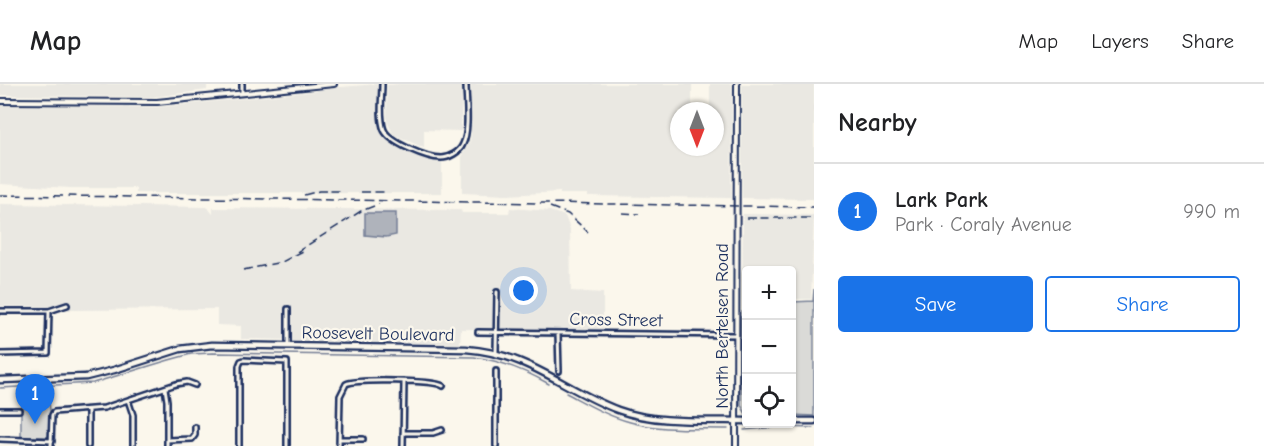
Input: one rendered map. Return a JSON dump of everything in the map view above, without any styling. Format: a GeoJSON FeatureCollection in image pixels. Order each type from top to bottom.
{"type":"FeatureCollection","features":[{"type":"Feature","properties":{"kind":"main road","name":"Roosevelt Boulevard"},"geometry":{"type":"LineString","coordinates":[[0,380],[86,377],[164,353],[196,346],[466,349],[496,352],[531,365],[604,405],[632,415],[742,421]]}},
{"type":"Feature","properties":{"kind":"main road"},"geometry":{"type":"LineString","coordinates":[[796,421],[814,421]]}},
{"type":"Feature","properties":{"kind":"street"},"geometry":{"type":"LineString","coordinates":[[242,84],[242,92]]}},
{"type":"Feature","properties":{"kind":"street"},"geometry":{"type":"LineString","coordinates":[[0,101],[157,102],[334,84]]}},
{"type":"Feature","properties":{"kind":"street"},"geometry":{"type":"LineString","coordinates":[[382,84],[382,120],[387,135],[400,144],[440,158],[454,154],[460,149],[465,138],[466,84]]}},
{"type":"Feature","properties":{"kind":"street","name":"North Bertelsen Road"},"geometry":{"type":"LineString","coordinates":[[736,84],[736,446]]}},
{"type":"Feature","properties":{"kind":"street"},"geometry":{"type":"LineString","coordinates":[[496,352],[497,292]]}},
{"type":"Feature","properties":{"kind":"street"},"geometry":{"type":"LineString","coordinates":[[0,310],[49,311],[67,305]]}},
{"type":"Feature","properties":{"kind":"street"},"geometry":{"type":"LineString","coordinates":[[288,309],[288,346]]}},
{"type":"Feature","properties":{"kind":"street"},"geometry":{"type":"LineString","coordinates":[[0,354],[47,353],[49,351],[49,311]]}},
{"type":"Feature","properties":{"kind":"street","name":"Cross Street"},"geometry":{"type":"LineString","coordinates":[[478,332],[736,335]]}},
{"type":"Feature","properties":{"kind":"street"},"geometry":{"type":"LineString","coordinates":[[558,333],[559,371]]}},
{"type":"Feature","properties":{"kind":"street"},"geometry":{"type":"LineString","coordinates":[[239,446],[241,361],[287,362],[287,446]]}},
{"type":"Feature","properties":{"kind":"street"},"geometry":{"type":"LineString","coordinates":[[496,371],[496,446]]}},
{"type":"Feature","properties":{"kind":"street"},"geometry":{"type":"LineString","coordinates":[[339,446],[340,391],[346,384],[354,381],[435,382],[443,386]]}},
{"type":"Feature","properties":{"kind":"street"},"geometry":{"type":"LineString","coordinates":[[51,446],[53,413],[88,410],[128,400],[182,382],[195,385]]}},
{"type":"Feature","properties":{"kind":"street"},"geometry":{"type":"LineString","coordinates":[[403,446],[404,382]]}},
{"type":"Feature","properties":{"kind":"street"},"geometry":{"type":"LineString","coordinates":[[165,388],[167,446]]}},
{"type":"Feature","properties":{"kind":"street"},"geometry":{"type":"LineString","coordinates":[[128,400],[133,415],[133,446]]}},
{"type":"Feature","properties":{"kind":"street"},"geometry":{"type":"LineString","coordinates":[[0,410],[19,410]]}},
{"type":"Feature","properties":{"kind":"street"},"geometry":{"type":"LineString","coordinates":[[88,410],[88,446]]}},
{"type":"Feature","properties":{"kind":"street"},"geometry":{"type":"LineString","coordinates":[[167,440],[192,439],[195,435],[195,428]]}},
{"type":"Feature","properties":{"kind":"street"},"geometry":{"type":"LineString","coordinates":[[403,433],[433,433],[442,430]]}},
{"type":"Feature","properties":{"kind":"street"},"geometry":{"type":"LineString","coordinates":[[0,439],[51,441]]}},
{"type":"Feature","properties":{"kind":"street"},"geometry":{"type":"LineString","coordinates":[[339,439],[363,439]]}},
{"type":"Feature","properties":{"kind":"shaded area"},"geometry":{"type":"Polygon","coordinates":[[[0,84],[207,84],[207,90],[153,97],[0,95],[0,84]]]}},
{"type":"Feature","properties":{"kind":"shaded area"},"geometry":{"type":"Polygon","coordinates":[[[377,84],[379,86],[379,126],[384,138],[396,147],[433,161],[442,162],[442,193],[136,193],[136,188],[71,188],[0,184],[0,105],[158,107],[377,84]]]}},
{"type":"Feature","properties":{"kind":"shaded area"},"geometry":{"type":"Polygon","coordinates":[[[462,84],[461,131],[424,130],[424,148],[393,134],[387,121],[387,85],[462,84]]]}},
{"type":"Feature","properties":{"kind":"shaded area"},"geometry":{"type":"Polygon","coordinates":[[[471,84],[692,84],[692,102],[670,102],[670,156],[724,156],[724,102],[710,102],[710,84],[732,84],[731,198],[588,196],[588,194],[560,194],[560,192],[507,195],[462,193],[462,155],[471,136],[471,84]]]}},
{"type":"Feature","properties":{"kind":"shaded area"},"geometry":{"type":"Polygon","coordinates":[[[742,84],[814,84],[814,199],[742,198],[742,84]]]}},
{"type":"Feature","properties":{"kind":"shaded area"},"geometry":{"type":"Polygon","coordinates":[[[0,204],[207,207],[213,214],[213,208],[461,210],[462,213],[509,213],[510,208],[550,211],[565,216],[570,229],[571,291],[603,293],[603,331],[461,329],[460,344],[290,343],[290,340],[241,339],[241,326],[217,325],[217,309],[68,310],[0,306],[0,204]]]}},
{"type":"Feature","properties":{"kind":"shaded area"},"geometry":{"type":"Polygon","coordinates":[[[365,213],[396,213],[396,235],[386,237],[365,235],[365,213]]]}},
{"type":"Feature","properties":{"kind":"shaded area"},"geometry":{"type":"Polygon","coordinates":[[[743,214],[814,215],[811,299],[796,299],[796,266],[742,266],[743,214]]]}},
{"type":"Feature","properties":{"kind":"shaded area"},"geometry":{"type":"Polygon","coordinates":[[[814,289],[814,416],[796,415],[796,302],[813,301],[814,289]]]}},
{"type":"Feature","properties":{"kind":"shaded area"},"geometry":{"type":"Polygon","coordinates":[[[741,317],[742,317],[742,407],[741,317]]]}},
{"type":"Feature","properties":{"kind":"shaded area"},"geometry":{"type":"Polygon","coordinates":[[[25,394],[48,394],[50,410],[48,437],[21,437],[21,407],[25,407],[25,394]]]}},
{"type":"Feature","properties":{"kind":"waterway"},"geometry":{"type":"LineString","coordinates":[[0,388],[93,383],[191,354],[213,353],[474,357],[513,367],[549,384]]}},
{"type":"Feature","properties":{"kind":"waterway"},"geometry":{"type":"LineString","coordinates":[[566,393],[613,416],[642,425],[666,428],[728,429]]}},
{"type":"Feature","properties":{"kind":"waterway"},"geometry":{"type":"LineString","coordinates":[[744,430],[777,427],[814,428]]}},
{"type":"Feature","properties":{"kind":"railway"},"geometry":{"type":"LineString","coordinates":[[304,195],[319,191],[344,191]]}},
{"type":"Feature","properties":{"kind":"railway"},"geometry":{"type":"LineString","coordinates":[[361,192],[385,192]]}},
{"type":"Feature","properties":{"kind":"railway"},"geometry":{"type":"LineString","coordinates":[[0,195],[814,207]]}},
{"type":"Feature","properties":{"kind":"railway"},"geometry":{"type":"LineString","coordinates":[[297,252],[361,211],[379,204]]}},
{"type":"Feature","properties":{"kind":"railway"},"geometry":{"type":"LineString","coordinates":[[550,207],[568,214],[588,232]]}},
{"type":"Feature","properties":{"kind":"railway"},"geometry":{"type":"LineString","coordinates":[[622,213],[639,214]]}},
{"type":"Feature","properties":{"kind":"railway"},"geometry":{"type":"LineString","coordinates":[[747,218],[814,218]]}},
{"type":"Feature","properties":{"kind":"railway"},"geometry":{"type":"LineString","coordinates":[[243,270],[282,262],[305,250]]}},
{"type":"Feature","properties":{"kind":"place","name":"Lark Park"},"geometry":{"type":"Point","coordinates":[35,424]}}]}
